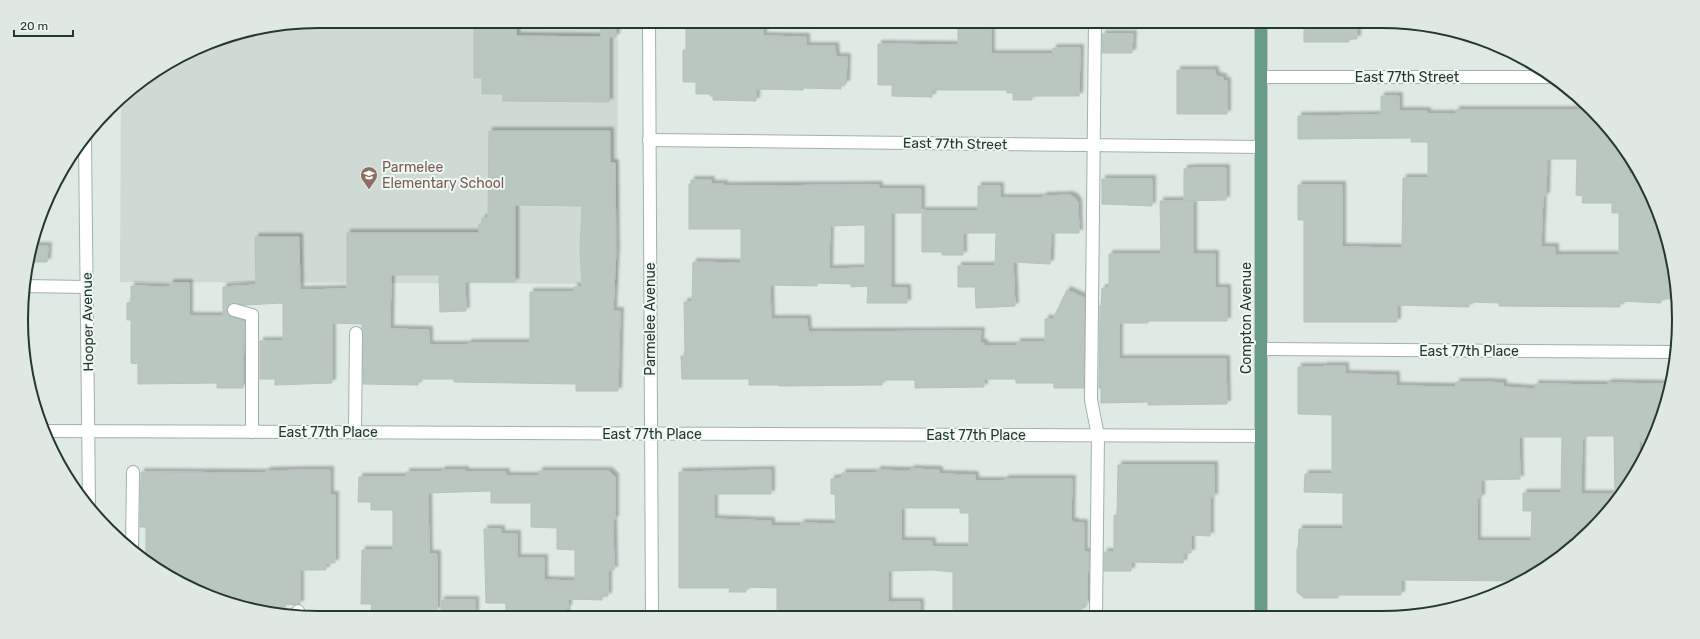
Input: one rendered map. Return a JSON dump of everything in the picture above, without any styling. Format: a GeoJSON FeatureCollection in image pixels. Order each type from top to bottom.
{"type":"FeatureCollection","features":[{"type":"Feature","properties":{"kind":"main road","name":"Compton Avenue"},"geometry":{"type":"LineString","coordinates":[[1261,28],[1261,611]]}},
{"type":"Feature","properties":{"kind":"street","name":"Parmelee Avenue"},"geometry":{"type":"LineString","coordinates":[[649,28],[652,611]]}},
{"type":"Feature","properties":{"kind":"street"},"geometry":{"type":"LineString","coordinates":[[1095,28],[1091,400],[1098,436],[1096,611]]}},
{"type":"Feature","properties":{"kind":"street","name":"East 77th Street"},"geometry":{"type":"LineString","coordinates":[[1261,77],[1542,77]]}},
{"type":"Feature","properties":{"kind":"street","name":"East 77th Street"},"geometry":{"type":"LineString","coordinates":[[649,140],[1261,148]]}},
{"type":"Feature","properties":{"kind":"street","name":"Hooper Avenue"},"geometry":{"type":"LineString","coordinates":[[85,146],[89,498]]}},
{"type":"Feature","properties":{"kind":"street"},"geometry":{"type":"LineString","coordinates":[[30,286],[87,287]]}},
{"type":"Feature","properties":{"kind":"street"},"geometry":{"type":"LineString","coordinates":[[234,310],[252,315],[252,432]]}},
{"type":"Feature","properties":{"kind":"street"},"geometry":{"type":"LineString","coordinates":[[355,432],[356,333]]}},
{"type":"Feature","properties":{"kind":"street","name":"East 77th Place"},"geometry":{"type":"LineString","coordinates":[[1261,350],[1670,352]]}},
{"type":"Feature","properties":{"kind":"street","name":"East 77th Place"},"geometry":{"type":"LineString","coordinates":[[50,431],[1261,436]]}},
{"type":"Feature","properties":{"kind":"street"},"geometry":{"type":"LineString","coordinates":[[132,543],[133,472]]}},
{"type":"Feature","properties":{"kind":"shaded area","name":"Parmelee Elementary School"},"geometry":{"type":"Polygon","coordinates":[[[320,28],[618,28],[617,284],[120,282],[121,106],[158,77],[191,58],[226,43],[281,30],[320,28]]]}},
{"type":"Feature","properties":{"kind":"building"},"geometry":{"type":"Polygon","coordinates":[[[474,28],[517,28],[516,36],[601,37],[601,28],[616,28],[616,37],[609,37],[609,102],[503,101],[503,94],[482,94],[482,78],[474,78],[474,28]]]}},
{"type":"Feature","properties":{"kind":"building"},"geometry":{"type":"Polygon","coordinates":[[[686,28],[763,28],[763,36],[806,37],[806,46],[835,46],[836,57],[847,57],[846,84],[841,84],[841,89],[756,89],[756,101],[713,100],[713,96],[710,96],[710,94],[696,94],[696,82],[683,82],[683,50],[686,50],[686,28]]]}},
{"type":"Feature","properties":{"kind":"building"},"geometry":{"type":"Polygon","coordinates":[[[958,28],[991,28],[991,54],[1053,54],[1053,48],[1080,48],[1079,96],[1032,96],[1032,100],[1013,100],[1013,93],[1007,93],[1007,90],[932,90],[932,97],[892,96],[892,85],[878,85],[878,44],[958,45],[958,28]]]}},
{"type":"Feature","properties":{"kind":"building"},"geometry":{"type":"Polygon","coordinates":[[[1304,28],[1357,28],[1357,39],[1349,39],[1349,42],[1304,42],[1304,28]]]}},
{"type":"Feature","properties":{"kind":"building"},"geometry":{"type":"Polygon","coordinates":[[[1102,34],[1133,34],[1132,53],[1102,53],[1102,34]]]}},
{"type":"Feature","properties":{"kind":"building"},"geometry":{"type":"Polygon","coordinates":[[[1177,70],[1215,70],[1215,75],[1217,75],[1217,77],[1223,77],[1223,81],[1227,81],[1227,114],[1177,114],[1177,70]]]}},
{"type":"Feature","properties":{"kind":"building"},"geometry":{"type":"Polygon","coordinates":[[[1381,96],[1399,96],[1399,111],[1427,111],[1427,114],[1456,114],[1456,110],[1584,110],[1600,127],[1623,158],[1628,166],[1628,174],[1633,174],[1650,208],[1662,244],[1670,281],[1670,299],[1661,299],[1661,303],[1620,301],[1620,307],[1499,306],[1499,303],[1469,302],[1469,307],[1397,305],[1397,322],[1304,322],[1304,220],[1298,220],[1298,185],[1342,185],[1342,247],[1402,248],[1403,178],[1428,178],[1428,142],[1411,142],[1411,138],[1298,139],[1298,116],[1381,115],[1381,96]],[[1547,159],[1546,196],[1543,196],[1541,247],[1555,247],[1555,255],[1619,255],[1619,213],[1612,213],[1612,203],[1582,203],[1583,196],[1576,195],[1577,159],[1547,159]]]}},
{"type":"Feature","properties":{"kind":"building"},"geometry":{"type":"Polygon","coordinates":[[[489,131],[610,131],[610,163],[615,163],[616,251],[613,311],[620,311],[618,391],[576,391],[576,384],[454,382],[454,379],[418,379],[418,385],[363,384],[362,324],[332,323],[332,383],[275,385],[275,379],[260,379],[260,341],[283,341],[283,303],[244,305],[233,303],[227,308],[229,316],[244,321],[243,388],[217,388],[217,383],[138,384],[138,364],[131,363],[131,320],[127,320],[127,303],[131,303],[131,286],[170,287],[170,283],[189,283],[189,316],[223,316],[223,287],[256,285],[255,237],[299,237],[300,290],[347,289],[347,233],[479,233],[479,224],[482,224],[482,218],[488,218],[489,131]],[[515,205],[515,282],[465,282],[466,311],[440,312],[439,275],[391,275],[390,329],[429,330],[429,345],[468,345],[468,343],[530,343],[530,292],[574,292],[574,287],[582,287],[580,250],[582,206],[515,205]]]}},
{"type":"Feature","properties":{"kind":"building"},"geometry":{"type":"Polygon","coordinates":[[[1226,168],[1226,200],[1184,201],[1184,169],[1226,168]]]}},
{"type":"Feature","properties":{"kind":"building"},"geometry":{"type":"Polygon","coordinates":[[[1102,179],[1152,179],[1152,206],[1102,204],[1102,179]]]}},
{"type":"Feature","properties":{"kind":"building"},"geometry":{"type":"Polygon","coordinates":[[[691,180],[711,180],[711,184],[724,184],[724,186],[879,185],[879,189],[921,189],[921,213],[891,213],[891,288],[907,288],[907,303],[867,303],[868,286],[851,287],[851,284],[817,283],[817,286],[770,285],[771,319],[807,319],[808,332],[981,331],[980,343],[984,343],[984,346],[1017,346],[1017,342],[1045,342],[1045,319],[1053,319],[1067,290],[1085,298],[1084,388],[1054,388],[1054,383],[1016,383],[1016,379],[984,379],[984,387],[915,388],[915,380],[882,380],[882,385],[779,386],[749,385],[749,379],[682,379],[681,356],[685,356],[684,302],[691,302],[692,300],[693,262],[741,263],[741,229],[689,229],[689,184],[691,184],[691,180]],[[865,225],[830,226],[829,269],[865,268],[865,225]]]}},
{"type":"Feature","properties":{"kind":"building"},"geometry":{"type":"Polygon","coordinates":[[[978,186],[1000,186],[1000,198],[1043,198],[1043,196],[1070,195],[1075,198],[1078,203],[1079,233],[1051,233],[1050,264],[1013,262],[1015,306],[976,308],[975,287],[958,287],[958,266],[995,266],[996,233],[963,233],[963,255],[942,255],[942,252],[922,252],[922,211],[978,211],[978,186]]]}},
{"type":"Feature","properties":{"kind":"building"},"geometry":{"type":"Polygon","coordinates":[[[1160,201],[1193,201],[1193,254],[1215,254],[1215,288],[1227,288],[1227,321],[1148,321],[1148,323],[1119,323],[1119,359],[1226,359],[1227,404],[1148,405],[1148,402],[1101,403],[1101,388],[1099,388],[1100,305],[1101,306],[1102,288],[1109,288],[1109,254],[1161,254],[1160,201]]]}},
{"type":"Feature","properties":{"kind":"building"},"geometry":{"type":"Polygon","coordinates":[[[38,246],[48,246],[47,262],[34,262],[38,246]]]}},
{"type":"Feature","properties":{"kind":"building"},"geometry":{"type":"Polygon","coordinates":[[[1345,366],[1345,374],[1396,375],[1396,386],[1456,387],[1456,382],[1503,383],[1503,387],[1535,389],[1535,384],[1608,385],[1608,383],[1664,384],[1664,386],[1657,413],[1650,431],[1645,441],[1639,441],[1639,454],[1615,493],[1614,436],[1584,436],[1584,439],[1582,439],[1581,494],[1614,494],[1600,512],[1573,539],[1558,551],[1526,572],[1509,581],[1401,580],[1401,595],[1338,595],[1338,598],[1304,598],[1297,592],[1297,549],[1299,529],[1343,529],[1343,493],[1304,492],[1305,474],[1332,474],[1332,415],[1298,414],[1298,367],[1345,366]],[[1519,437],[1520,479],[1481,480],[1481,498],[1477,498],[1477,541],[1531,541],[1532,511],[1523,511],[1523,493],[1561,493],[1562,437],[1519,437]]]}},
{"type":"Feature","properties":{"kind":"building"},"geometry":{"type":"Polygon","coordinates":[[[1118,465],[1214,465],[1214,497],[1210,497],[1210,536],[1191,535],[1191,553],[1184,553],[1183,563],[1131,562],[1131,571],[1104,571],[1104,552],[1114,552],[1114,515],[1117,515],[1118,465]]]}},
{"type":"Feature","properties":{"kind":"building"},"geometry":{"type":"Polygon","coordinates":[[[330,470],[330,495],[335,495],[335,563],[326,563],[326,570],[300,570],[300,604],[282,605],[281,609],[226,596],[191,581],[146,554],[146,527],[140,527],[141,472],[266,473],[266,471],[330,470]]]}},
{"type":"Feature","properties":{"kind":"building"},"geometry":{"type":"Polygon","coordinates":[[[442,470],[465,470],[465,472],[506,472],[506,476],[539,476],[539,471],[609,471],[615,477],[615,519],[613,519],[614,570],[608,570],[608,596],[602,596],[602,600],[568,599],[568,608],[566,608],[566,611],[506,611],[506,603],[486,603],[484,529],[501,529],[501,534],[517,534],[517,558],[544,558],[544,580],[575,581],[575,550],[557,549],[557,528],[531,527],[531,503],[491,503],[491,491],[428,493],[429,554],[437,554],[437,611],[372,611],[371,604],[361,604],[362,550],[393,550],[393,510],[371,510],[371,502],[358,502],[359,477],[406,477],[406,472],[442,472],[442,470]]]}},
{"type":"Feature","properties":{"kind":"building"},"geometry":{"type":"Polygon","coordinates":[[[771,470],[771,494],[714,494],[714,519],[771,521],[771,526],[801,526],[801,523],[836,524],[835,494],[831,494],[831,479],[842,478],[842,473],[877,473],[877,470],[939,470],[939,474],[975,475],[975,481],[1005,481],[1005,479],[1072,479],[1071,521],[1075,523],[1084,523],[1084,552],[1089,552],[1089,571],[1087,571],[1087,605],[1082,605],[1082,611],[953,611],[953,572],[932,570],[888,571],[888,602],[920,602],[920,611],[777,611],[777,588],[746,587],[746,592],[729,592],[730,588],[679,588],[679,472],[771,470]],[[901,508],[901,541],[932,541],[932,547],[969,547],[969,513],[960,513],[960,508],[901,508]]]}},
{"type":"Feature","properties":{"kind":"building"},"geometry":{"type":"Polygon","coordinates":[[[441,600],[475,600],[475,611],[441,611],[441,600]]]}},
{"type":"Feature","properties":{"kind":"place","name":"Parmelee Elementary School"},"geometry":{"type":"Point","coordinates":[369,190]}}]}
